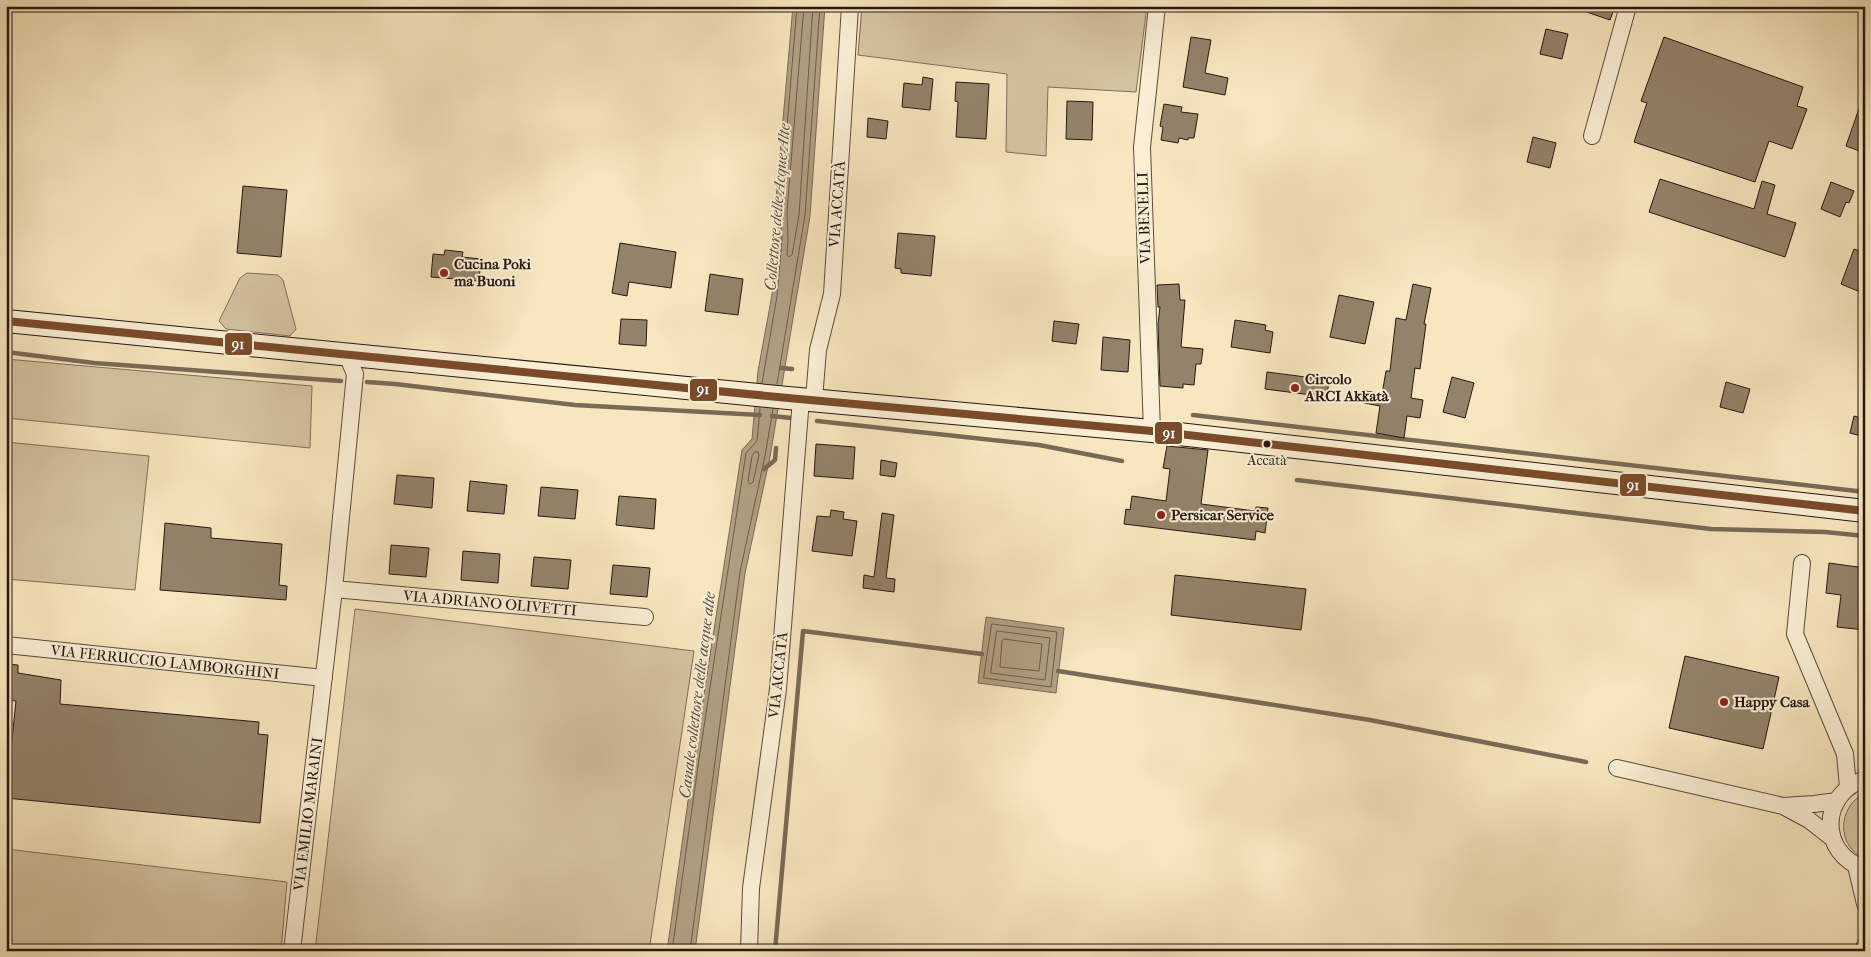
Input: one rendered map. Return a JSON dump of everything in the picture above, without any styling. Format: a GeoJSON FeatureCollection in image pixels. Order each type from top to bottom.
{"type":"FeatureCollection","features":[{"type":"Feature","properties":{"kind":"main road"},"geometry":{"type":"LineString","coordinates":[[6,321],[801,399],[1152,431],[1865,511]]}},
{"type":"Feature","properties":{"kind":"street","name":"VIA ACCATÀ"},"geometry":{"type":"LineString","coordinates":[[749,951],[751,888],[778,688],[801,399],[818,350],[832,294],[850,6]]}},
{"type":"Feature","properties":{"kind":"street","name":"VIA BENELLI"},"geometry":{"type":"LineString","coordinates":[[1152,431],[1142,147],[1157,6]]}},
{"type":"Feature","properties":{"kind":"street"},"geometry":{"type":"LineString","coordinates":[[1592,136],[1628,6]]}},
{"type":"Feature","properties":{"kind":"street","name":"VIA EMILIO MARAINI"},"geometry":{"type":"LineString","coordinates":[[292,951],[334,589],[355,374],[346,353]]}},
{"type":"Feature","properties":{"kind":"street"},"geometry":{"type":"LineString","coordinates":[[1802,563],[1795,634],[1845,754],[1848,787]]}},
{"type":"Feature","properties":{"kind":"street","name":"VIA ADRIANO OLIVETTI"},"geometry":{"type":"LineString","coordinates":[[334,589],[645,617]]}},
{"type":"Feature","properties":{"kind":"street","name":"VIA FERRUCCIO LAMBORGHINI"},"geometry":{"type":"LineString","coordinates":[[6,645],[324,678]]}},
{"type":"Feature","properties":{"kind":"street"},"geometry":{"type":"LineString","coordinates":[[1845,754],[1865,773]]}},
{"type":"Feature","properties":{"kind":"street"},"geometry":{"type":"LineString","coordinates":[[1617,768],[1783,806],[1809,820],[1832,838],[1841,854],[1860,868],[1865,904]]}},
{"type":"Feature","properties":{"kind":"street"},"geometry":{"type":"LineString","coordinates":[[1832,838],[1831,817],[1837,801],[1848,787],[1865,779]]}},
{"type":"Feature","properties":{"kind":"street"},"geometry":{"type":"LineString","coordinates":[[1783,806],[1837,801]]}},
{"type":"Feature","properties":{"kind":"street"},"geometry":{"type":"LineString","coordinates":[[1864,951],[1865,945]]}},
{"type":"Feature","properties":{"kind":"shaded area"},"geometry":{"type":"Polygon","coordinates":[[[862,6],[1147,6],[1136,92],[1048,87],[1046,156],[1006,152],[1007,74],[858,55],[862,6]]]}},
{"type":"Feature","properties":{"kind":"shaded area"},"geometry":{"type":"Polygon","coordinates":[[[247,273],[278,275],[283,280],[296,329],[290,336],[226,329],[219,321],[240,278],[247,273]]]}},
{"type":"Feature","properties":{"kind":"shaded area"},"geometry":{"type":"Polygon","coordinates":[[[6,359],[312,386],[310,448],[6,418],[6,359]]]}},
{"type":"Feature","properties":{"kind":"shaded area"},"geometry":{"type":"Polygon","coordinates":[[[6,442],[149,456],[135,590],[6,579],[6,442]]]}},
{"type":"Feature","properties":{"kind":"shaded area"},"geometry":{"type":"Polygon","coordinates":[[[355,609],[694,651],[649,951],[315,951],[355,609]]]}},
{"type":"Feature","properties":{"kind":"shaded area"},"geometry":{"type":"Polygon","coordinates":[[[1865,793],[1865,859],[1849,845],[1845,836],[1844,826],[1849,807],[1865,793]]]}},
{"type":"Feature","properties":{"kind":"shaded area"},"geometry":{"type":"Polygon","coordinates":[[[6,849],[287,882],[281,951],[6,951],[6,849]]]}},
{"type":"Feature","properties":{"kind":"water","name":"Collettore delle Acque Alte"},"geometry":{"type":"Polygon","coordinates":[[[793,6],[825,6],[810,216],[770,457],[745,573],[695,951],[667,951],[694,758],[742,450],[752,439],[758,371],[772,295],[777,239],[775,211],[793,6]]]}},
{"type":"Feature","properties":{"kind":"water"},"geometry":{"type":"Polygon","coordinates":[[[986,617],[1064,628],[1056,693],[978,683],[986,617]]]}},
{"type":"Feature","properties":{"kind":"building"},"geometry":{"type":"Polygon","coordinates":[[[1575,6],[1615,6],[1610,20],[1575,8],[1575,6]]]}},
{"type":"Feature","properties":{"kind":"building"},"geometry":{"type":"Polygon","coordinates":[[[1546,29],[1568,34],[1562,59],[1540,54],[1546,29]]]}},
{"type":"Feature","properties":{"kind":"building"},"geometry":{"type":"Polygon","coordinates":[[[1191,37],[1211,40],[1205,73],[1228,78],[1225,95],[1183,87],[1191,37]]]}},
{"type":"Feature","properties":{"kind":"building"},"geometry":{"type":"Polygon","coordinates":[[[1664,37],[1803,87],[1797,106],[1807,109],[1792,149],[1769,141],[1755,182],[1634,142],[1647,103],[1641,101],[1664,37]]]}},
{"type":"Feature","properties":{"kind":"building"},"geometry":{"type":"Polygon","coordinates":[[[923,77],[933,79],[930,110],[902,107],[904,83],[922,85],[923,77]]]}},
{"type":"Feature","properties":{"kind":"building"},"geometry":{"type":"Polygon","coordinates":[[[956,82],[989,84],[986,139],[956,137],[958,102],[955,101],[956,82]]]}},
{"type":"Feature","properties":{"kind":"building"},"geometry":{"type":"Polygon","coordinates":[[[1863,97],[1865,98],[1865,153],[1846,146],[1863,97]]]}},
{"type":"Feature","properties":{"kind":"building"},"geometry":{"type":"Polygon","coordinates":[[[1067,101],[1093,102],[1092,140],[1066,139],[1067,101]]]}},
{"type":"Feature","properties":{"kind":"building"},"geometry":{"type":"Polygon","coordinates":[[[1164,104],[1182,107],[1181,112],[1198,114],[1194,138],[1188,138],[1188,140],[1179,138],[1178,143],[1161,140],[1163,127],[1160,126],[1164,104]]]}},
{"type":"Feature","properties":{"kind":"building"},"geometry":{"type":"Polygon","coordinates":[[[868,118],[888,121],[886,139],[867,137],[868,118]]]}},
{"type":"Feature","properties":{"kind":"building"},"geometry":{"type":"Polygon","coordinates":[[[1533,137],[1556,143],[1550,168],[1527,162],[1533,137]]]}},
{"type":"Feature","properties":{"kind":"building"},"geometry":{"type":"Polygon","coordinates":[[[1660,179],[1754,209],[1762,181],[1775,185],[1767,214],[1796,223],[1785,257],[1649,212],[1660,179]]]}},
{"type":"Feature","properties":{"kind":"building"},"geometry":{"type":"Polygon","coordinates":[[[1831,182],[1854,191],[1849,203],[1846,202],[1840,217],[1821,209],[1831,182]]]}},
{"type":"Feature","properties":{"kind":"building"},"geometry":{"type":"Polygon","coordinates":[[[243,186],[287,190],[281,257],[237,253],[243,186]]]}},
{"type":"Feature","properties":{"kind":"building"},"geometry":{"type":"Polygon","coordinates":[[[898,233],[935,236],[931,276],[901,273],[901,269],[895,268],[898,233]]]}},
{"type":"Feature","properties":{"kind":"building"},"geometry":{"type":"Polygon","coordinates":[[[620,243],[676,252],[671,288],[629,282],[627,296],[612,293],[620,243]]]}},
{"type":"Feature","properties":{"kind":"building"},"geometry":{"type":"Polygon","coordinates":[[[1854,249],[1865,253],[1865,294],[1841,284],[1854,249]]]}},
{"type":"Feature","properties":{"kind":"building"},"geometry":{"type":"Polygon","coordinates":[[[445,250],[463,252],[462,257],[481,259],[479,281],[431,277],[433,254],[444,255],[445,250]]]}},
{"type":"Feature","properties":{"kind":"building"},"geometry":{"type":"Polygon","coordinates":[[[710,274],[743,279],[738,315],[705,311],[710,274]]]}},
{"type":"Feature","properties":{"kind":"building"},"geometry":{"type":"Polygon","coordinates":[[[1179,284],[1180,300],[1185,300],[1181,347],[1203,349],[1201,364],[1196,364],[1194,385],[1183,384],[1183,388],[1160,386],[1158,324],[1160,307],[1158,307],[1157,285],[1179,284]]]}},
{"type":"Feature","properties":{"kind":"building"},"geometry":{"type":"Polygon","coordinates":[[[1413,284],[1431,288],[1424,324],[1426,324],[1420,369],[1415,368],[1411,398],[1423,400],[1420,418],[1407,416],[1404,438],[1376,433],[1380,406],[1364,403],[1366,391],[1382,394],[1386,371],[1390,371],[1396,318],[1406,320],[1413,284]]]}},
{"type":"Feature","properties":{"kind":"building"},"geometry":{"type":"Polygon","coordinates":[[[1339,295],[1374,302],[1365,344],[1330,337],[1339,295]]]}},
{"type":"Feature","properties":{"kind":"building"},"geometry":{"type":"Polygon","coordinates":[[[621,319],[647,320],[646,346],[619,344],[621,319]]]}},
{"type":"Feature","properties":{"kind":"building"},"geometry":{"type":"Polygon","coordinates":[[[1235,320],[1266,325],[1265,330],[1273,332],[1270,353],[1231,347],[1235,320]]]}},
{"type":"Feature","properties":{"kind":"building"},"geometry":{"type":"Polygon","coordinates":[[[1054,321],[1079,324],[1076,344],[1052,341],[1054,321]]]}},
{"type":"Feature","properties":{"kind":"building"},"geometry":{"type":"Polygon","coordinates":[[[1103,337],[1130,340],[1128,372],[1101,370],[1103,337]]]}},
{"type":"Feature","properties":{"kind":"building"},"geometry":{"type":"Polygon","coordinates":[[[1267,372],[1329,380],[1327,397],[1265,389],[1267,372]]]}},
{"type":"Feature","properties":{"kind":"building"},"geometry":{"type":"Polygon","coordinates":[[[1452,377],[1474,383],[1465,418],[1443,412],[1452,377]]]}},
{"type":"Feature","properties":{"kind":"building"},"geometry":{"type":"Polygon","coordinates":[[[1726,382],[1750,389],[1743,413],[1720,407],[1726,382]]]}},
{"type":"Feature","properties":{"kind":"building"},"geometry":{"type":"Polygon","coordinates":[[[1854,416],[1865,419],[1865,437],[1850,433],[1854,416]]]}},
{"type":"Feature","properties":{"kind":"building"},"geometry":{"type":"Polygon","coordinates":[[[816,444],[855,447],[853,479],[814,476],[816,444]]]}},
{"type":"Feature","properties":{"kind":"building"},"geometry":{"type":"Polygon","coordinates":[[[1167,446],[1208,450],[1201,504],[1255,511],[1256,507],[1268,508],[1265,533],[1256,531],[1255,540],[1124,524],[1126,509],[1130,510],[1132,496],[1166,501],[1170,469],[1163,468],[1167,446]]]}},
{"type":"Feature","properties":{"kind":"building"},"geometry":{"type":"Polygon","coordinates":[[[881,460],[897,463],[895,477],[880,475],[881,460]]]}},
{"type":"Feature","properties":{"kind":"building"},"geometry":{"type":"Polygon","coordinates":[[[397,475],[434,478],[432,508],[394,504],[397,475]]]}},
{"type":"Feature","properties":{"kind":"building"},"geometry":{"type":"Polygon","coordinates":[[[470,481],[507,485],[504,514],[467,511],[470,481]]]}},
{"type":"Feature","properties":{"kind":"building"},"geometry":{"type":"Polygon","coordinates":[[[541,487],[578,490],[575,519],[538,516],[541,487]]]}},
{"type":"Feature","properties":{"kind":"building"},"geometry":{"type":"Polygon","coordinates":[[[619,496],[656,499],[654,529],[616,525],[619,496]]]}},
{"type":"Feature","properties":{"kind":"building"},"geometry":{"type":"Polygon","coordinates":[[[831,510],[844,512],[843,519],[857,521],[852,556],[812,551],[817,516],[830,517],[831,510]]]}},
{"type":"Feature","properties":{"kind":"building"},"geometry":{"type":"Polygon","coordinates":[[[882,513],[894,515],[886,578],[895,579],[894,592],[863,588],[864,575],[874,577],[882,513]]]}},
{"type":"Feature","properties":{"kind":"building"},"geometry":{"type":"Polygon","coordinates":[[[165,523],[211,528],[211,538],[282,544],[279,585],[287,586],[286,600],[160,590],[165,523]]]}},
{"type":"Feature","properties":{"kind":"building"},"geometry":{"type":"Polygon","coordinates":[[[391,545],[429,548],[426,577],[389,574],[391,545]]]}},
{"type":"Feature","properties":{"kind":"building"},"geometry":{"type":"Polygon","coordinates":[[[463,551],[500,554],[498,583],[461,580],[463,551]]]}},
{"type":"Feature","properties":{"kind":"building"},"geometry":{"type":"Polygon","coordinates":[[[534,557],[571,560],[568,589],[531,586],[534,557]]]}},
{"type":"Feature","properties":{"kind":"building"},"geometry":{"type":"Polygon","coordinates":[[[1829,563],[1865,568],[1865,630],[1837,627],[1841,595],[1826,593],[1829,563]]]}},
{"type":"Feature","properties":{"kind":"building"},"geometry":{"type":"Polygon","coordinates":[[[613,565],[650,568],[647,597],[610,594],[613,565]]]}},
{"type":"Feature","properties":{"kind":"building"},"geometry":{"type":"Polygon","coordinates":[[[1175,575],[1306,589],[1301,630],[1171,615],[1175,575]]]}},
{"type":"Feature","properties":{"kind":"building","name":"Happy Casa"},"geometry":{"type":"Polygon","coordinates":[[[1685,656],[1779,677],[1763,749],[1669,728],[1685,656]]]}},
{"type":"Feature","properties":{"kind":"building"},"geometry":{"type":"Polygon","coordinates":[[[6,664],[18,665],[18,673],[61,680],[60,704],[259,722],[258,734],[268,735],[260,823],[6,798],[16,701],[6,700],[6,664]]]}},
{"type":"Feature","properties":{"kind":"waterway"},"geometry":{"type":"LineString","coordinates":[[6,352],[94,363],[341,381]]}},
{"type":"Feature","properties":{"kind":"waterway"},"geometry":{"type":"LineString","coordinates":[[781,368],[792,369]]}},
{"type":"Feature","properties":{"kind":"waterway"},"geometry":{"type":"LineString","coordinates":[[367,382],[575,405],[760,415]]}},
{"type":"Feature","properties":{"kind":"waterway"},"geometry":{"type":"LineString","coordinates":[[1193,415],[1865,492]]}},
{"type":"Feature","properties":{"kind":"waterway"},"geometry":{"type":"LineString","coordinates":[[772,416],[791,418]]}},
{"type":"Feature","properties":{"kind":"waterway"},"geometry":{"type":"LineString","coordinates":[[817,421],[1039,445],[1122,461]]}},
{"type":"Feature","properties":{"kind":"waterway"},"geometry":{"type":"LineString","coordinates":[[764,469],[775,460],[776,448]]}},
{"type":"Feature","properties":{"kind":"waterway"},"geometry":{"type":"LineString","coordinates":[[1297,480],[1711,529],[1825,532],[1865,536]]}},
{"type":"Feature","properties":{"kind":"waterway"},"geometry":{"type":"LineString","coordinates":[[775,951],[803,631],[982,654]]}},
{"type":"Feature","properties":{"kind":"waterway"},"geometry":{"type":"LineString","coordinates":[[1058,671],[1370,720],[1586,762]]}},
{"type":"Feature","properties":{"kind":"transit line","name":"91"},"geometry":{"type":"LineString","coordinates":[[6,321],[788,398],[1152,431],[1865,511]]}},
{"type":"Feature","properties":{"kind":"place","name":"Cucina Poki ma Buoni"},"geometry":{"type":"Point","coordinates":[444,273]}},
{"type":"Feature","properties":{"kind":"place","name":"Circolo ARCI Akkatà"},"geometry":{"type":"Point","coordinates":[1295,388]}},
{"type":"Feature","properties":{"kind":"place","name":"Accatà"},"geometry":{"type":"Point","coordinates":[1267,444]}},
{"type":"Feature","properties":{"kind":"place","name":"Persicar Service"},"geometry":{"type":"Point","coordinates":[1161,515]}},
{"type":"Feature","properties":{"kind":"place","name":"Happy Casa"},"geometry":{"type":"Point","coordinates":[1724,702]}},
{"type":"Feature","properties":{"kind":"water label","name":"Canale collettore delle acque alte"},"geometry":{"type":"Point","coordinates":[697,695]}}]}
